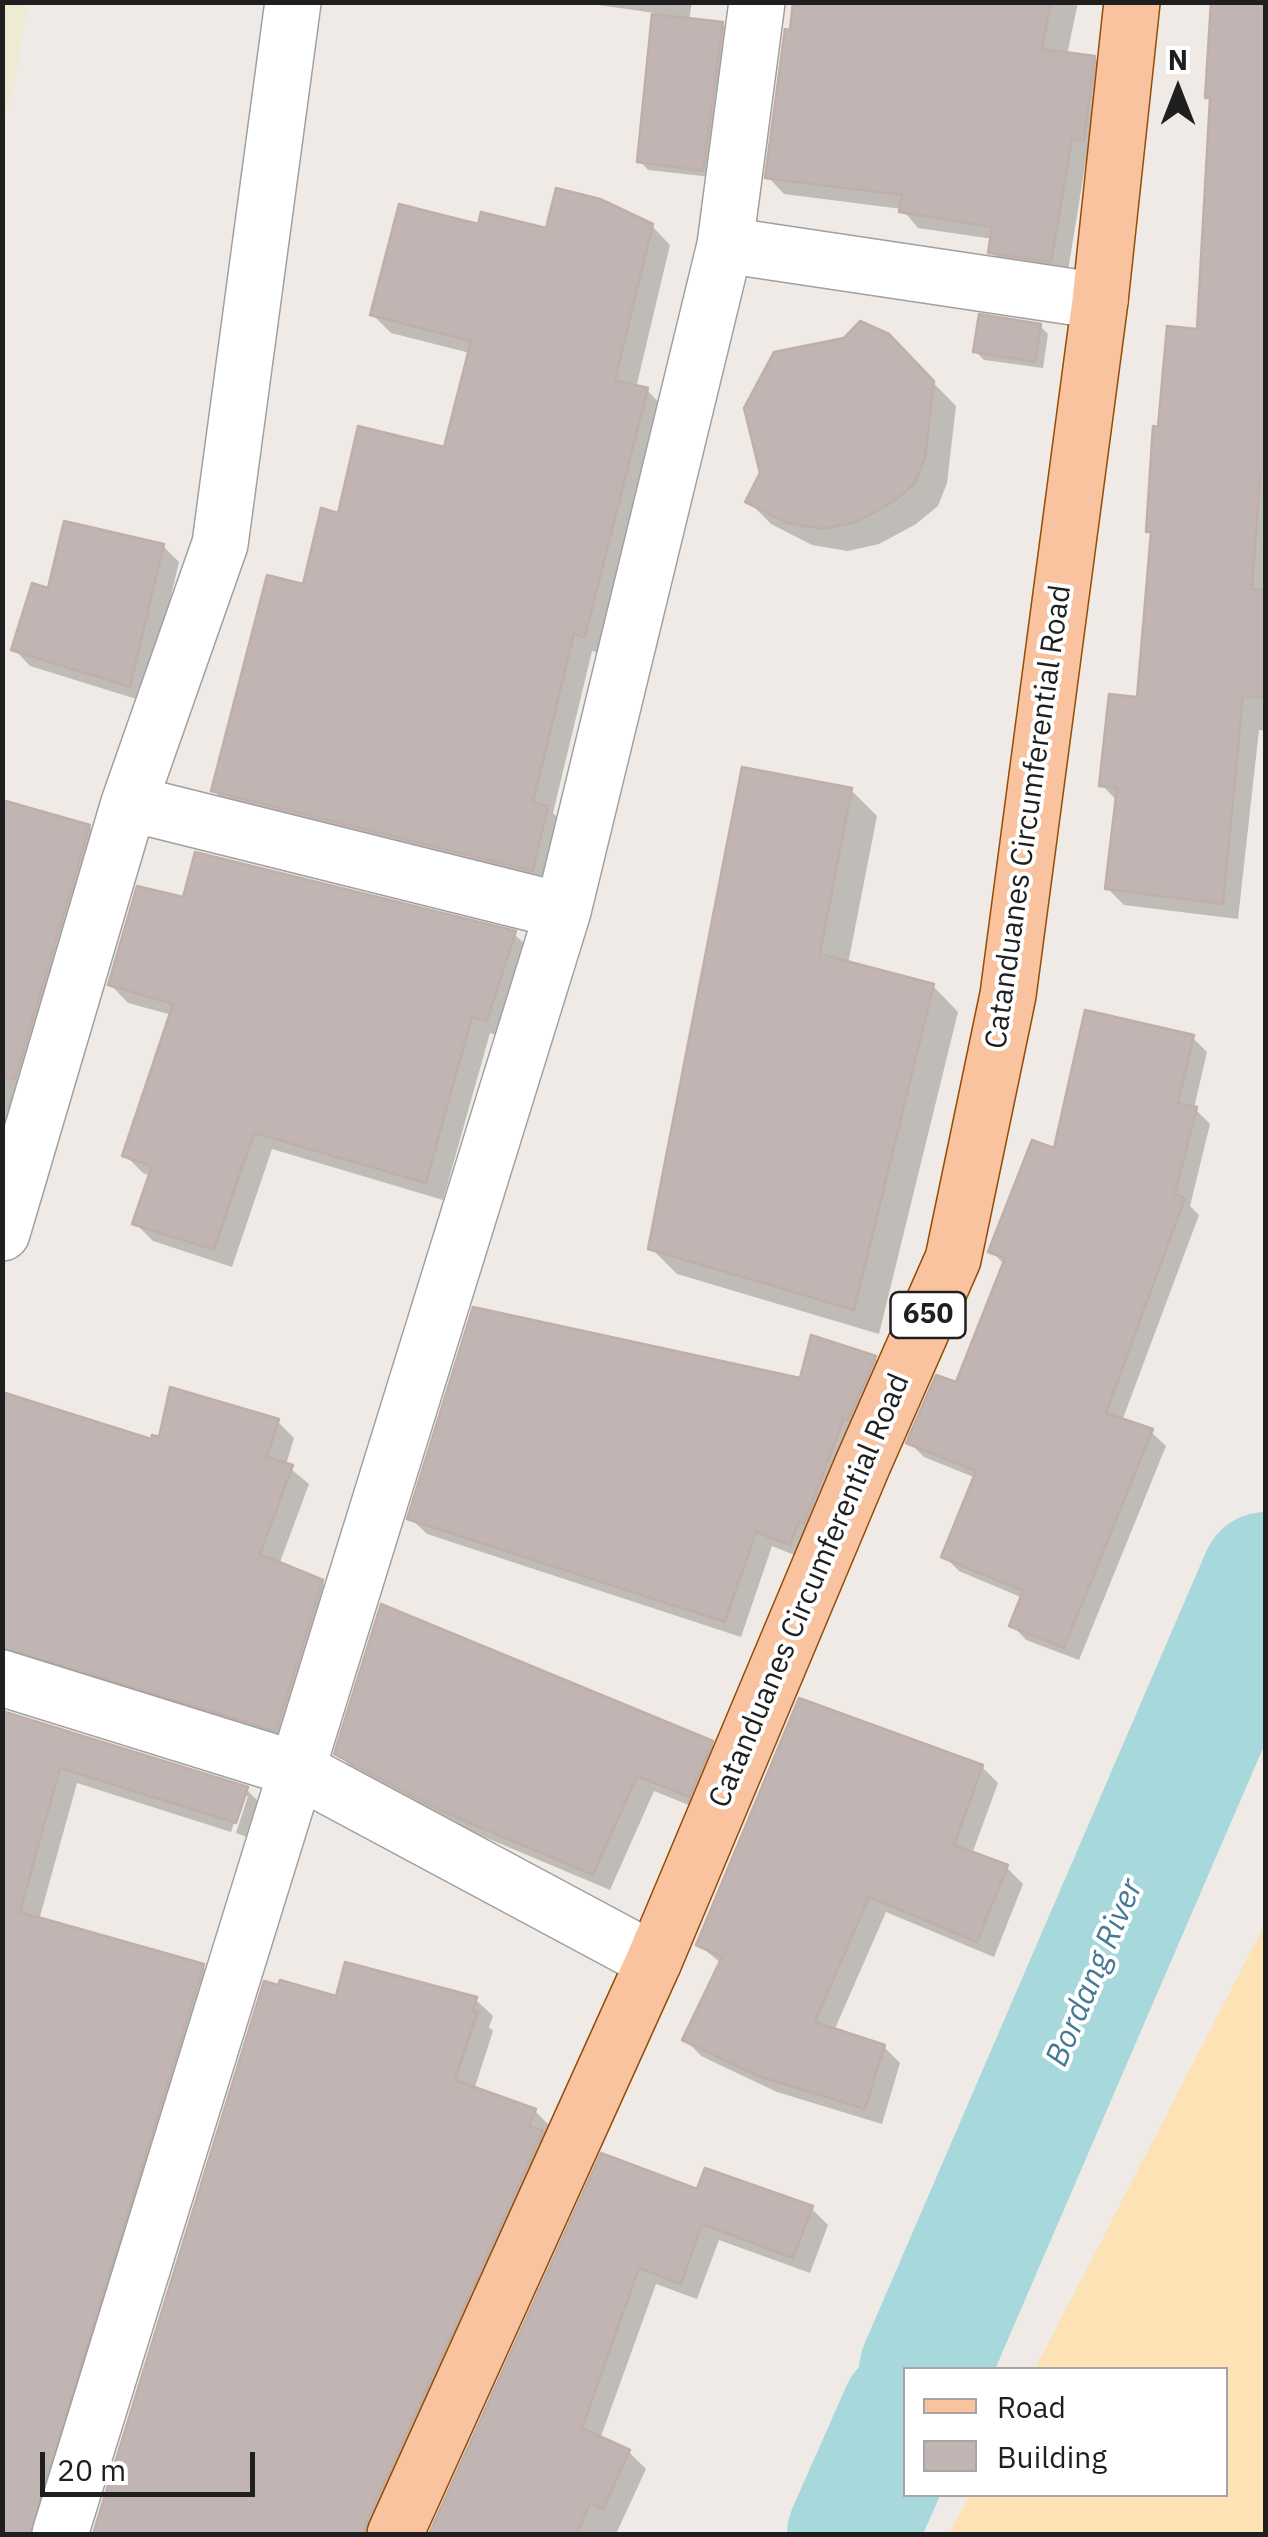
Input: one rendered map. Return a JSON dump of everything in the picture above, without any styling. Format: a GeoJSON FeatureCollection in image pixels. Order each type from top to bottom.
{"type":"FeatureCollection","features":[{"type":"Feature","properties":{"kind":"main road","name":"Catanduanes Circumferential Road"},"geometry":{"type":"LineString","coordinates":[[395,2534],[654,1961],[953,1259],[1008,994],[1100,301],[1132,2]]}},
{"type":"Feature","properties":{"kind":"street"},"geometry":{"type":"LineString","coordinates":[[2,1232],[129,803],[220,544],[293,2]]}},
{"type":"Feature","properties":{"kind":"street"},"geometry":{"type":"LineString","coordinates":[[60,2534],[562,911],[725,244],[758,2]]}},
{"type":"Feature","properties":{"kind":"street"},"geometry":{"type":"LineString","coordinates":[[725,244],[1100,301]]}},
{"type":"Feature","properties":{"kind":"street"},"geometry":{"type":"LineString","coordinates":[[129,803],[562,911]]}},
{"type":"Feature","properties":{"kind":"street"},"geometry":{"type":"LineString","coordinates":[[2,1678],[298,1770],[654,1961]]}},
{"type":"Feature","properties":{"kind":"shaded area"},"geometry":{"type":"Polygon","coordinates":[[[3,2],[28,3],[13,90],[3,123],[3,2]]]}},
{"type":"Feature","properties":{"kind":"sand"},"geometry":{"type":"Polygon","coordinates":[[[1265,1924],[1265,2534],[949,2534],[969,2497],[1228,2497],[1228,2367],[1036,2367],[1265,1924]]]}},
{"type":"Feature","properties":{"kind":"building"},"geometry":{"type":"Polygon","coordinates":[[[793,2],[1051,2],[1042,49],[1095,56],[1084,141],[1072,139],[1051,262],[988,253],[992,227],[899,212],[902,195],[765,178],[785,29],[790,30],[793,2]]]}},
{"type":"Feature","properties":{"kind":"building"},"geometry":{"type":"Polygon","coordinates":[[[1211,2],[1266,2],[1266,477],[1260,477],[1252,589],[1266,590],[1266,698],[1243,696],[1223,904],[1105,889],[1117,788],[1099,786],[1109,694],[1137,697],[1151,532],[1146,532],[1153,426],[1158,427],[1167,326],[1197,329],[1210,98],[1205,98],[1211,2]]]}},
{"type":"Feature","properties":{"kind":"building"},"geometry":{"type":"Polygon","coordinates":[[[652,14],[723,22],[703,171],[637,162],[652,14]]]}},
{"type":"Feature","properties":{"kind":"building"},"geometry":{"type":"Polygon","coordinates":[[[556,188],[600,199],[653,224],[615,380],[648,388],[585,637],[574,634],[533,802],[548,806],[533,871],[211,791],[267,575],[303,584],[321,508],[338,513],[358,426],[444,447],[471,341],[370,315],[399,204],[478,224],[481,212],[546,228],[556,188]]]}},
{"type":"Feature","properties":{"kind":"building"},"geometry":{"type":"Polygon","coordinates":[[[979,314],[1041,324],[1035,362],[973,352],[979,314]]]}},
{"type":"Feature","properties":{"kind":"building"},"geometry":{"type":"Polygon","coordinates":[[[860,321],[889,334],[934,381],[925,459],[915,483],[893,502],[856,522],[823,529],[787,523],[745,502],[760,473],[744,408],[774,352],[844,338],[860,321]]]}},
{"type":"Feature","properties":{"kind":"building"},"geometry":{"type":"Polygon","coordinates":[[[64,521],[164,544],[130,687],[11,650],[32,583],[48,588],[64,521]]]}},
{"type":"Feature","properties":{"kind":"building"},"geometry":{"type":"Polygon","coordinates":[[[742,767],[852,788],[820,954],[934,984],[854,1310],[648,1249],[742,767]]]}},
{"type":"Feature","properties":{"kind":"building"},"geometry":{"type":"Polygon","coordinates":[[[2,800],[90,825],[15,1079],[2,1077],[2,800]]]}},
{"type":"Feature","properties":{"kind":"building"},"geometry":{"type":"Polygon","coordinates":[[[195,852],[516,931],[487,1021],[472,1017],[426,1183],[254,1133],[214,1250],[132,1224],[152,1166],[122,1156],[173,1004],[108,985],[137,886],[183,897],[195,852]]]}},
{"type":"Feature","properties":{"kind":"building"},"geometry":{"type":"Polygon","coordinates":[[[1085,1010],[1194,1035],[1178,1103],[1197,1107],[1175,1194],[1185,1198],[1106,1413],[1153,1429],[1064,1648],[1009,1626],[1023,1591],[941,1557],[976,1471],[906,1443],[936,1375],[956,1382],[1005,1258],[988,1252],[1032,1140],[1054,1148],[1085,1010]]]}},
{"type":"Feature","properties":{"kind":"building"},"geometry":{"type":"Polygon","coordinates":[[[473,1307],[800,1378],[811,1335],[876,1356],[848,1420],[844,1418],[804,1524],[799,1522],[790,1545],[756,1532],[725,1622],[407,1519],[473,1307]]]}},
{"type":"Feature","properties":{"kind":"building"},"geometry":{"type":"Polygon","coordinates":[[[170,1387],[279,1419],[267,1457],[293,1465],[260,1554],[323,1580],[276,1731],[2,1648],[2,1392],[151,1439],[152,1435],[159,1437],[170,1387]]]}},
{"type":"Feature","properties":{"kind":"building"},"geometry":{"type":"Polygon","coordinates":[[[381,1604],[713,1741],[689,1797],[637,1776],[593,1875],[437,1809],[334,1754],[381,1604]]]}},
{"type":"Feature","properties":{"kind":"building"},"geometry":{"type":"Polygon","coordinates":[[[799,1698],[983,1765],[954,1845],[1008,1865],[977,1942],[869,1897],[815,2022],[885,2045],[865,2109],[758,2076],[682,2040],[722,1957],[696,1945],[799,1698]]]}},
{"type":"Feature","properties":{"kind":"building"},"geometry":{"type":"Polygon","coordinates":[[[2,1711],[248,1787],[236,1823],[60,1768],[20,1912],[204,1964],[30,2534],[2,2534],[2,1711]]]}},
{"type":"Feature","properties":{"kind":"building"},"geometry":{"type":"Polygon","coordinates":[[[345,1962],[477,1997],[473,2010],[478,2012],[455,2080],[536,2109],[529,2126],[543,2131],[364,2534],[93,2534],[264,1981],[278,1985],[280,1980],[336,1996],[345,1962]]]}},
{"type":"Feature","properties":{"kind":"building"},"geometry":{"type":"Polygon","coordinates":[[[601,2153],[697,2189],[705,2168],[813,2206],[793,2258],[702,2224],[681,2284],[639,2268],[582,2428],[630,2450],[603,2509],[590,2503],[577,2534],[429,2534],[601,2153]]]}},
{"type":"Feature","properties":{"kind":"waterway","name":"Bordang River"},"geometry":{"type":"LineString","coordinates":[[925,2367],[1266,1577]]}},
{"type":"Feature","properties":{"kind":"waterway","name":"Bordang River"},"geometry":{"type":"LineString","coordinates":[[852,2534],[903,2419]]}}]}
